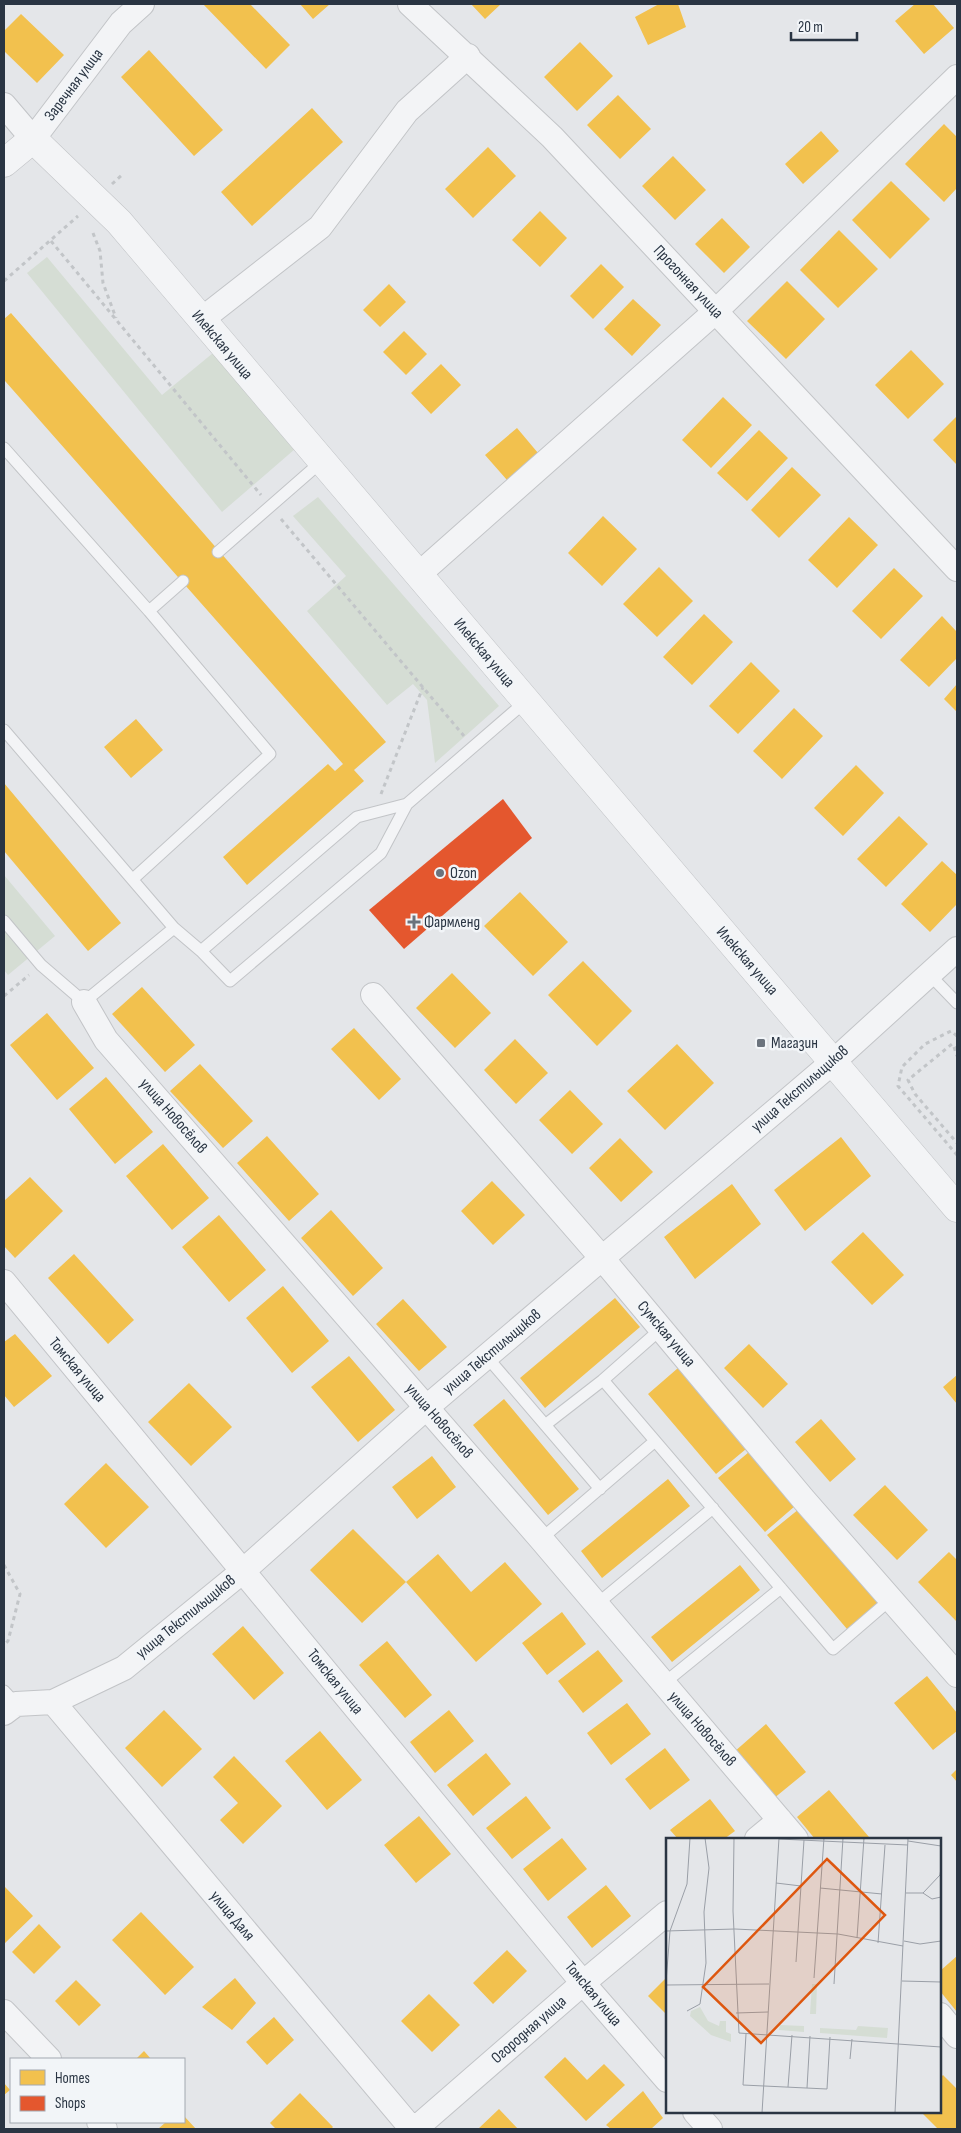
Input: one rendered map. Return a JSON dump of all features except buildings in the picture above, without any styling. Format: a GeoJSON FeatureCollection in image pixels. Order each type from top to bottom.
{"type":"FeatureCollection","features":[{"type":"Feature","properties":{"kind":"street","name":"Заречная улица"},"geometry":{"type":"LineString","coordinates":[[4,164],[33,139],[121,23],[142,4]]}},
{"type":"Feature","properties":{"kind":"street","name":"Прогонная улица"},"geometry":{"type":"LineString","coordinates":[[410,4],[468,56],[552,138],[957,569]]}},
{"type":"Feature","properties":{"kind":"street"},"geometry":{"type":"LineString","coordinates":[[201,320],[320,227],[407,111],[468,56]]}},
{"type":"Feature","properties":{"kind":"street"},"geometry":{"type":"LineString","coordinates":[[418,575],[716,312],[957,76]]}},
{"type":"Feature","properties":{"kind":"street","name":"Илекская улица"},"geometry":{"type":"LineString","coordinates":[[4,105],[33,139],[119,222],[321,462],[834,1061],[957,1208]]}},
{"type":"Feature","properties":{"kind":"street","name":"улица Текстильщиков"},"geometry":{"type":"LineString","coordinates":[[8,1703],[53,1702],[124,1668],[243,1570],[427,1407],[601,1257],[834,1061],[957,949]]}},
{"type":"Feature","properties":{"kind":"street","name":"Сумская улица"},"geometry":{"type":"LineString","coordinates":[[373,995],[662,1328],[804,1500],[957,1675]]}},
{"type":"Feature","properties":{"kind":"street","name":"улица Новосёлов"},"geometry":{"type":"LineString","coordinates":[[84,1002],[106,1040],[541,1539],[795,1838]]}},
{"type":"Feature","properties":{"kind":"street","name":"Томская улица"},"geometry":{"type":"LineString","coordinates":[[4,1282],[583,1983],[666,2079]]}},
{"type":"Feature","properties":{"kind":"street","name":"улица Даля"},"geometry":{"type":"LineString","coordinates":[[53,1702],[413,2129]]}},
{"type":"Feature","properties":{"kind":"street"},"geometry":{"type":"LineString","coordinates":[[758,1838],[780,1820]]}},
{"type":"Feature","properties":{"kind":"street","name":"Огородная улица"},"geometry":{"type":"LineString","coordinates":[[413,2129],[666,1914]]}},
{"type":"Feature","properties":{"kind":"street"},"geometry":{"type":"LineString","coordinates":[[4,2012],[48,2058]]}},
{"type":"Feature","properties":{"kind":"street"},"geometry":{"type":"LineString","coordinates":[[941,2016],[957,2036]]}},
{"type":"Feature","properties":{"kind":"street"},"geometry":{"type":"LineString","coordinates":[[696,2113],[710,2129]]}},
{"type":"Feature","properties":{"kind":"lane"},"geometry":{"type":"LineString","coordinates":[[4,448],[149,610],[270,754],[133,879]]}},
{"type":"Feature","properties":{"kind":"lane"},"geometry":{"type":"LineString","coordinates":[[218,552],[321,462]]}},
{"type":"Feature","properties":{"kind":"lane"},"geometry":{"type":"LineString","coordinates":[[149,610],[183,581]]}},
{"type":"Feature","properties":{"kind":"lane"},"geometry":{"type":"LineString","coordinates":[[4,730],[174,928],[201,951],[230,981],[381,853],[407,804],[525,702]]}},
{"type":"Feature","properties":{"kind":"lane"},"geometry":{"type":"LineString","coordinates":[[201,951],[357,817],[407,804]]}},
{"type":"Feature","properties":{"kind":"lane"},"geometry":{"type":"LineString","coordinates":[[4,921],[42,965],[84,1002],[174,928]]}},
{"type":"Feature","properties":{"kind":"lane"},"geometry":{"type":"LineString","coordinates":[[929,974],[957,1003]]}},
{"type":"Feature","properties":{"kind":"lane"},"geometry":{"type":"LineString","coordinates":[[545,1425],[602,1380],[662,1328]]}},
{"type":"Feature","properties":{"kind":"lane"},"geometry":{"type":"LineString","coordinates":[[487,1357],[600,1489]]}},
{"type":"Feature","properties":{"kind":"lane"},"geometry":{"type":"LineString","coordinates":[[602,1380],[833,1649],[891,1599]]}},
{"type":"Feature","properties":{"kind":"lane"},"geometry":{"type":"LineString","coordinates":[[541,1539],[656,1441]]}},
{"type":"Feature","properties":{"kind":"lane"},"geometry":{"type":"LineString","coordinates":[[597,1604],[713,1508]]}},
{"type":"Feature","properties":{"kind":"lane"},"geometry":{"type":"LineString","coordinates":[[663,1684],[782,1588]]}},
{"type":"Feature","properties":{"kind":"path"},"geometry":{"type":"LineString","coordinates":[[4,281],[85,210]]}},
{"type":"Feature","properties":{"kind":"path"},"geometry":{"type":"LineString","coordinates":[[91,226],[100,251],[103,283],[118,324]]}},
{"type":"Feature","properties":{"kind":"path"},"geometry":{"type":"LineString","coordinates":[[50,242],[93,290],[118,324],[473,747]]}},
{"type":"Feature","properties":{"kind":"path"},"geometry":{"type":"LineString","coordinates":[[372,813],[384,788],[423,687]]}},
{"type":"Feature","properties":{"kind":"path"},"geometry":{"type":"LineString","coordinates":[[4,996],[42,965]]}},
{"type":"Feature","properties":{"kind":"path"},"geometry":{"type":"LineString","coordinates":[[957,1036],[951,1031],[924,1044],[902,1067],[898,1086],[957,1155]]}},
{"type":"Feature","properties":{"kind":"path"},"geometry":{"type":"LineString","coordinates":[[952,1044],[957,1050]]}},
{"type":"Feature","properties":{"kind":"path"},"geometry":{"type":"LineString","coordinates":[[952,1044],[957,1056]]}},
{"type":"Feature","properties":{"kind":"path"},"geometry":{"type":"LineString","coordinates":[[952,1044],[908,1080],[916,1094],[957,1143]]}},
{"type":"Feature","properties":{"kind":"path"},"geometry":{"type":"LineString","coordinates":[[4,1565],[20,1594],[8,1640],[4,1645]]}},
{"type":"Feature","properties":{"kind":"shaded area"},"geometry":{"type":"Polygon","coordinates":[[[47,257],[162,395],[213,353],[295,449],[222,512],[27,273],[47,257]]]}},
{"type":"Feature","properties":{"kind":"shaded area"},"geometry":{"type":"Polygon","coordinates":[[[318,497],[499,706],[435,763],[427,700],[413,684],[387,705],[307,611],[346,576],[293,516],[318,497]]]}},
{"type":"Feature","properties":{"kind":"shaded area"},"geometry":{"type":"Polygon","coordinates":[[[4,875],[55,936],[8,975],[4,970],[4,875]]]}},
{"type":"Feature","properties":{"kind":"place","name":"Ozon"},"geometry":{"type":"Point","coordinates":[440,873]}},
{"type":"Feature","properties":{"kind":"place","name":"Фармленд"},"geometry":{"type":"Point","coordinates":[414,922]}},
{"type":"Feature","properties":{"kind":"place","name":"Магазин"},"geometry":{"type":"Point","coordinates":[761,1043]}}]}
